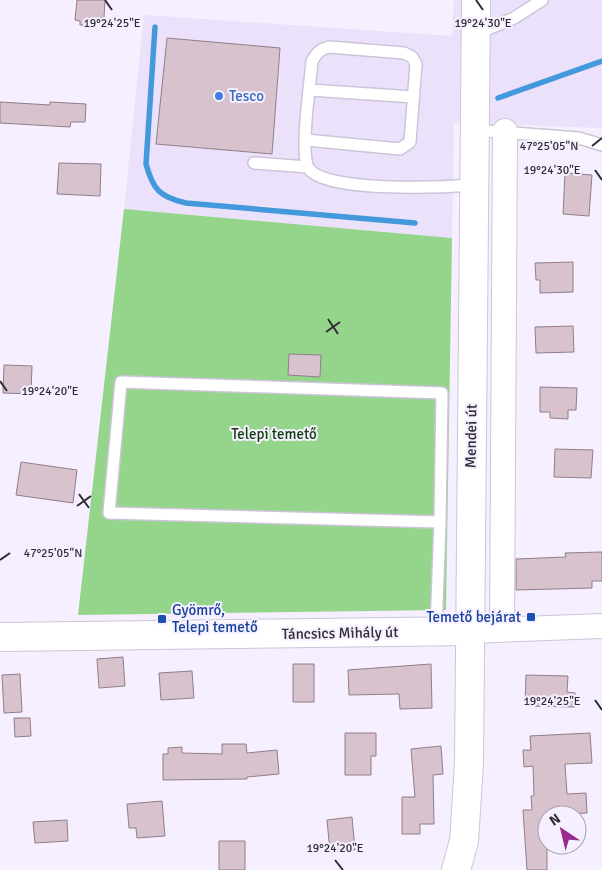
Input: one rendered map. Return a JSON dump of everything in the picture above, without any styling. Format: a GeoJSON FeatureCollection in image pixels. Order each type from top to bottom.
{"type":"FeatureCollection","features":[{"type":"Feature","properties":{"kind":"main road","name":"Mendei út"},"geometry":{"type":"LineString","coordinates":[[456,870],[464,841],[469,763],[476,0]]}},
{"type":"Feature","properties":{"kind":"main road","name":"Táncsics Mihály út"},"geometry":{"type":"LineString","coordinates":[[0,637],[469,631]]}},
{"type":"Feature","properties":{"kind":"street"},"geometry":{"type":"LineString","coordinates":[[502,630],[505,132]]}},
{"type":"Feature","properties":{"kind":"street"},"geometry":{"type":"LineString","coordinates":[[469,631],[602,626]]}},
{"type":"Feature","properties":{"kind":"lane"},"geometry":{"type":"LineString","coordinates":[[514,18],[528,0]]}},
{"type":"Feature","properties":{"kind":"lane"},"geometry":{"type":"LineString","coordinates":[[475,35],[514,18],[542,0]]}},
{"type":"Feature","properties":{"kind":"lane"},"geometry":{"type":"LineString","coordinates":[[306,140],[400,149],[410,142],[416,64],[412,57],[404,54],[329,47],[322,48],[316,53],[312,61],[306,140],[308,167],[312,173],[334,182],[418,189],[473,185]]}},
{"type":"Feature","properties":{"kind":"lane"},"geometry":{"type":"LineString","coordinates":[[310,90],[414,97]]}},
{"type":"Feature","properties":{"kind":"lane"},"geometry":{"type":"LineString","coordinates":[[474,130],[579,138],[602,145]]}},
{"type":"Feature","properties":{"kind":"lane"},"geometry":{"type":"LineString","coordinates":[[254,164],[308,167]]}},
{"type":"Feature","properties":{"kind":"lane"},"geometry":{"type":"LineString","coordinates":[[436,632],[440,522],[442,393],[120,382],[109,513],[440,522]]}},
{"type":"Feature","properties":{"kind":"shaded area"},"geometry":{"type":"Polygon","coordinates":[[[454,0],[602,0],[602,128],[454,123],[452,238],[124,209],[144,15],[452,36],[454,0]]]}},
{"type":"Feature","properties":{"kind":"green space","name":"Telepi temető"},"geometry":{"type":"Polygon","coordinates":[[[124,209],[452,238],[446,610],[78,615],[124,209]]]}},
{"type":"Feature","properties":{"kind":"building"},"geometry":{"type":"Polygon","coordinates":[[[77,0],[105,0],[104,18],[96,18],[96,26],[80,25],[80,21],[75,20],[77,0]]]}},
{"type":"Feature","properties":{"kind":"building","name":"Tesco"},"geometry":{"type":"Polygon","coordinates":[[[167,38],[280,48],[272,154],[156,144],[167,38]]]}},
{"type":"Feature","properties":{"kind":"building"},"geometry":{"type":"Polygon","coordinates":[[[0,102],[50,105],[50,102],[86,104],[85,122],[71,122],[70,127],[0,123],[0,102]]]}},
{"type":"Feature","properties":{"kind":"building"},"geometry":{"type":"Polygon","coordinates":[[[59,163],[101,164],[100,196],[57,194],[59,163]]]}},
{"type":"Feature","properties":{"kind":"building"},"geometry":{"type":"Polygon","coordinates":[[[565,173],[592,175],[589,216],[563,214],[565,173]]]}},
{"type":"Feature","properties":{"kind":"building"},"geometry":{"type":"Polygon","coordinates":[[[573,262],[573,292],[540,293],[540,280],[536,280],[535,263],[573,262]]]}},
{"type":"Feature","properties":{"kind":"building"},"geometry":{"type":"Polygon","coordinates":[[[573,326],[574,352],[536,353],[535,327],[573,326]]]}},
{"type":"Feature","properties":{"kind":"building"},"geometry":{"type":"Polygon","coordinates":[[[289,354],[321,355],[320,377],[288,375],[289,354]]]}},
{"type":"Feature","properties":{"kind":"building"},"geometry":{"type":"Polygon","coordinates":[[[4,365],[32,366],[31,394],[3,393],[4,365]]]}},
{"type":"Feature","properties":{"kind":"building"},"geometry":{"type":"Polygon","coordinates":[[[540,387],[577,388],[576,410],[568,410],[568,419],[550,418],[550,412],[540,412],[540,387]]]}},
{"type":"Feature","properties":{"kind":"building"},"geometry":{"type":"Polygon","coordinates":[[[555,449],[593,450],[591,478],[554,477],[555,449]]]}},
{"type":"Feature","properties":{"kind":"building"},"geometry":{"type":"Polygon","coordinates":[[[21,462],[77,470],[73,503],[16,495],[21,462]]]}},
{"type":"Feature","properties":{"kind":"building"},"geometry":{"type":"Polygon","coordinates":[[[602,552],[602,581],[592,581],[592,588],[516,590],[516,559],[566,557],[565,553],[602,552]]]}},
{"type":"Feature","properties":{"kind":"building"},"geometry":{"type":"Polygon","coordinates":[[[123,657],[125,686],[99,688],[97,659],[123,657]]]}},
{"type":"Feature","properties":{"kind":"building"},"geometry":{"type":"Polygon","coordinates":[[[293,664],[314,664],[314,702],[293,702],[293,664]]]}},
{"type":"Feature","properties":{"kind":"building"},"geometry":{"type":"Polygon","coordinates":[[[431,664],[432,708],[400,709],[399,694],[349,695],[348,670],[431,664]]]}},
{"type":"Feature","properties":{"kind":"building"},"geometry":{"type":"Polygon","coordinates":[[[192,671],[194,698],[161,700],[159,673],[192,671]]]}},
{"type":"Feature","properties":{"kind":"building"},"geometry":{"type":"Polygon","coordinates":[[[20,674],[22,712],[4,713],[2,675],[20,674]]]}},
{"type":"Feature","properties":{"kind":"building"},"geometry":{"type":"Polygon","coordinates":[[[526,675],[568,676],[567,692],[575,693],[575,707],[525,706],[526,675]]]}},
{"type":"Feature","properties":{"kind":"building"},"geometry":{"type":"Polygon","coordinates":[[[14,718],[30,718],[31,736],[15,737],[14,718]]]}},
{"type":"Feature","properties":{"kind":"building"},"geometry":{"type":"Polygon","coordinates":[[[345,733],[376,733],[376,756],[371,756],[371,775],[345,775],[345,733]]]}},
{"type":"Feature","properties":{"kind":"building"},"geometry":{"type":"Polygon","coordinates":[[[590,733],[592,763],[565,764],[567,794],[586,793],[587,805],[537,805],[537,855],[547,855],[547,870],[527,870],[523,810],[532,810],[531,796],[534,796],[533,766],[524,767],[523,750],[531,750],[530,736],[590,733]]]}},
{"type":"Feature","properties":{"kind":"building"},"geometry":{"type":"Polygon","coordinates":[[[222,744],[246,744],[247,753],[277,750],[279,774],[247,777],[247,779],[163,780],[163,754],[168,754],[168,748],[182,747],[182,753],[222,754],[222,744]]]}},
{"type":"Feature","properties":{"kind":"building"},"geometry":{"type":"Polygon","coordinates":[[[441,746],[443,774],[433,775],[434,824],[420,824],[420,834],[402,834],[402,797],[415,797],[411,749],[441,746]]]}},
{"type":"Feature","properties":{"kind":"building"},"geometry":{"type":"Polygon","coordinates":[[[162,801],[165,836],[137,838],[136,828],[129,828],[127,804],[162,801]]]}},
{"type":"Feature","properties":{"kind":"building"},"geometry":{"type":"Polygon","coordinates":[[[352,817],[355,850],[330,852],[327,820],[352,817]]]}},
{"type":"Feature","properties":{"kind":"building"},"geometry":{"type":"Polygon","coordinates":[[[67,820],[68,841],[35,843],[33,822],[67,820]]]}},
{"type":"Feature","properties":{"kind":"building"},"geometry":{"type":"Polygon","coordinates":[[[219,841],[245,841],[245,870],[219,870],[219,841]]]}},
{"type":"Feature","properties":{"kind":"waterway"},"geometry":{"type":"LineString","coordinates":[[155,27],[146,164],[155,186],[164,195],[186,203],[415,223]]}},
{"type":"Feature","properties":{"kind":"waterway"},"geometry":{"type":"LineString","coordinates":[[498,98],[602,61]]}},
{"type":"Feature","properties":{"kind":"place","name":"Tesco"},"geometry":{"type":"Point","coordinates":[219,96]}},
{"type":"Feature","properties":{"kind":"place","name":"Temető bejárat"},"geometry":{"type":"Point","coordinates":[531,617]}},
{"type":"Feature","properties":{"kind":"place","name":"Gyömrő, Telepi temető"},"geometry":{"type":"Point","coordinates":[162,619]}}]}
